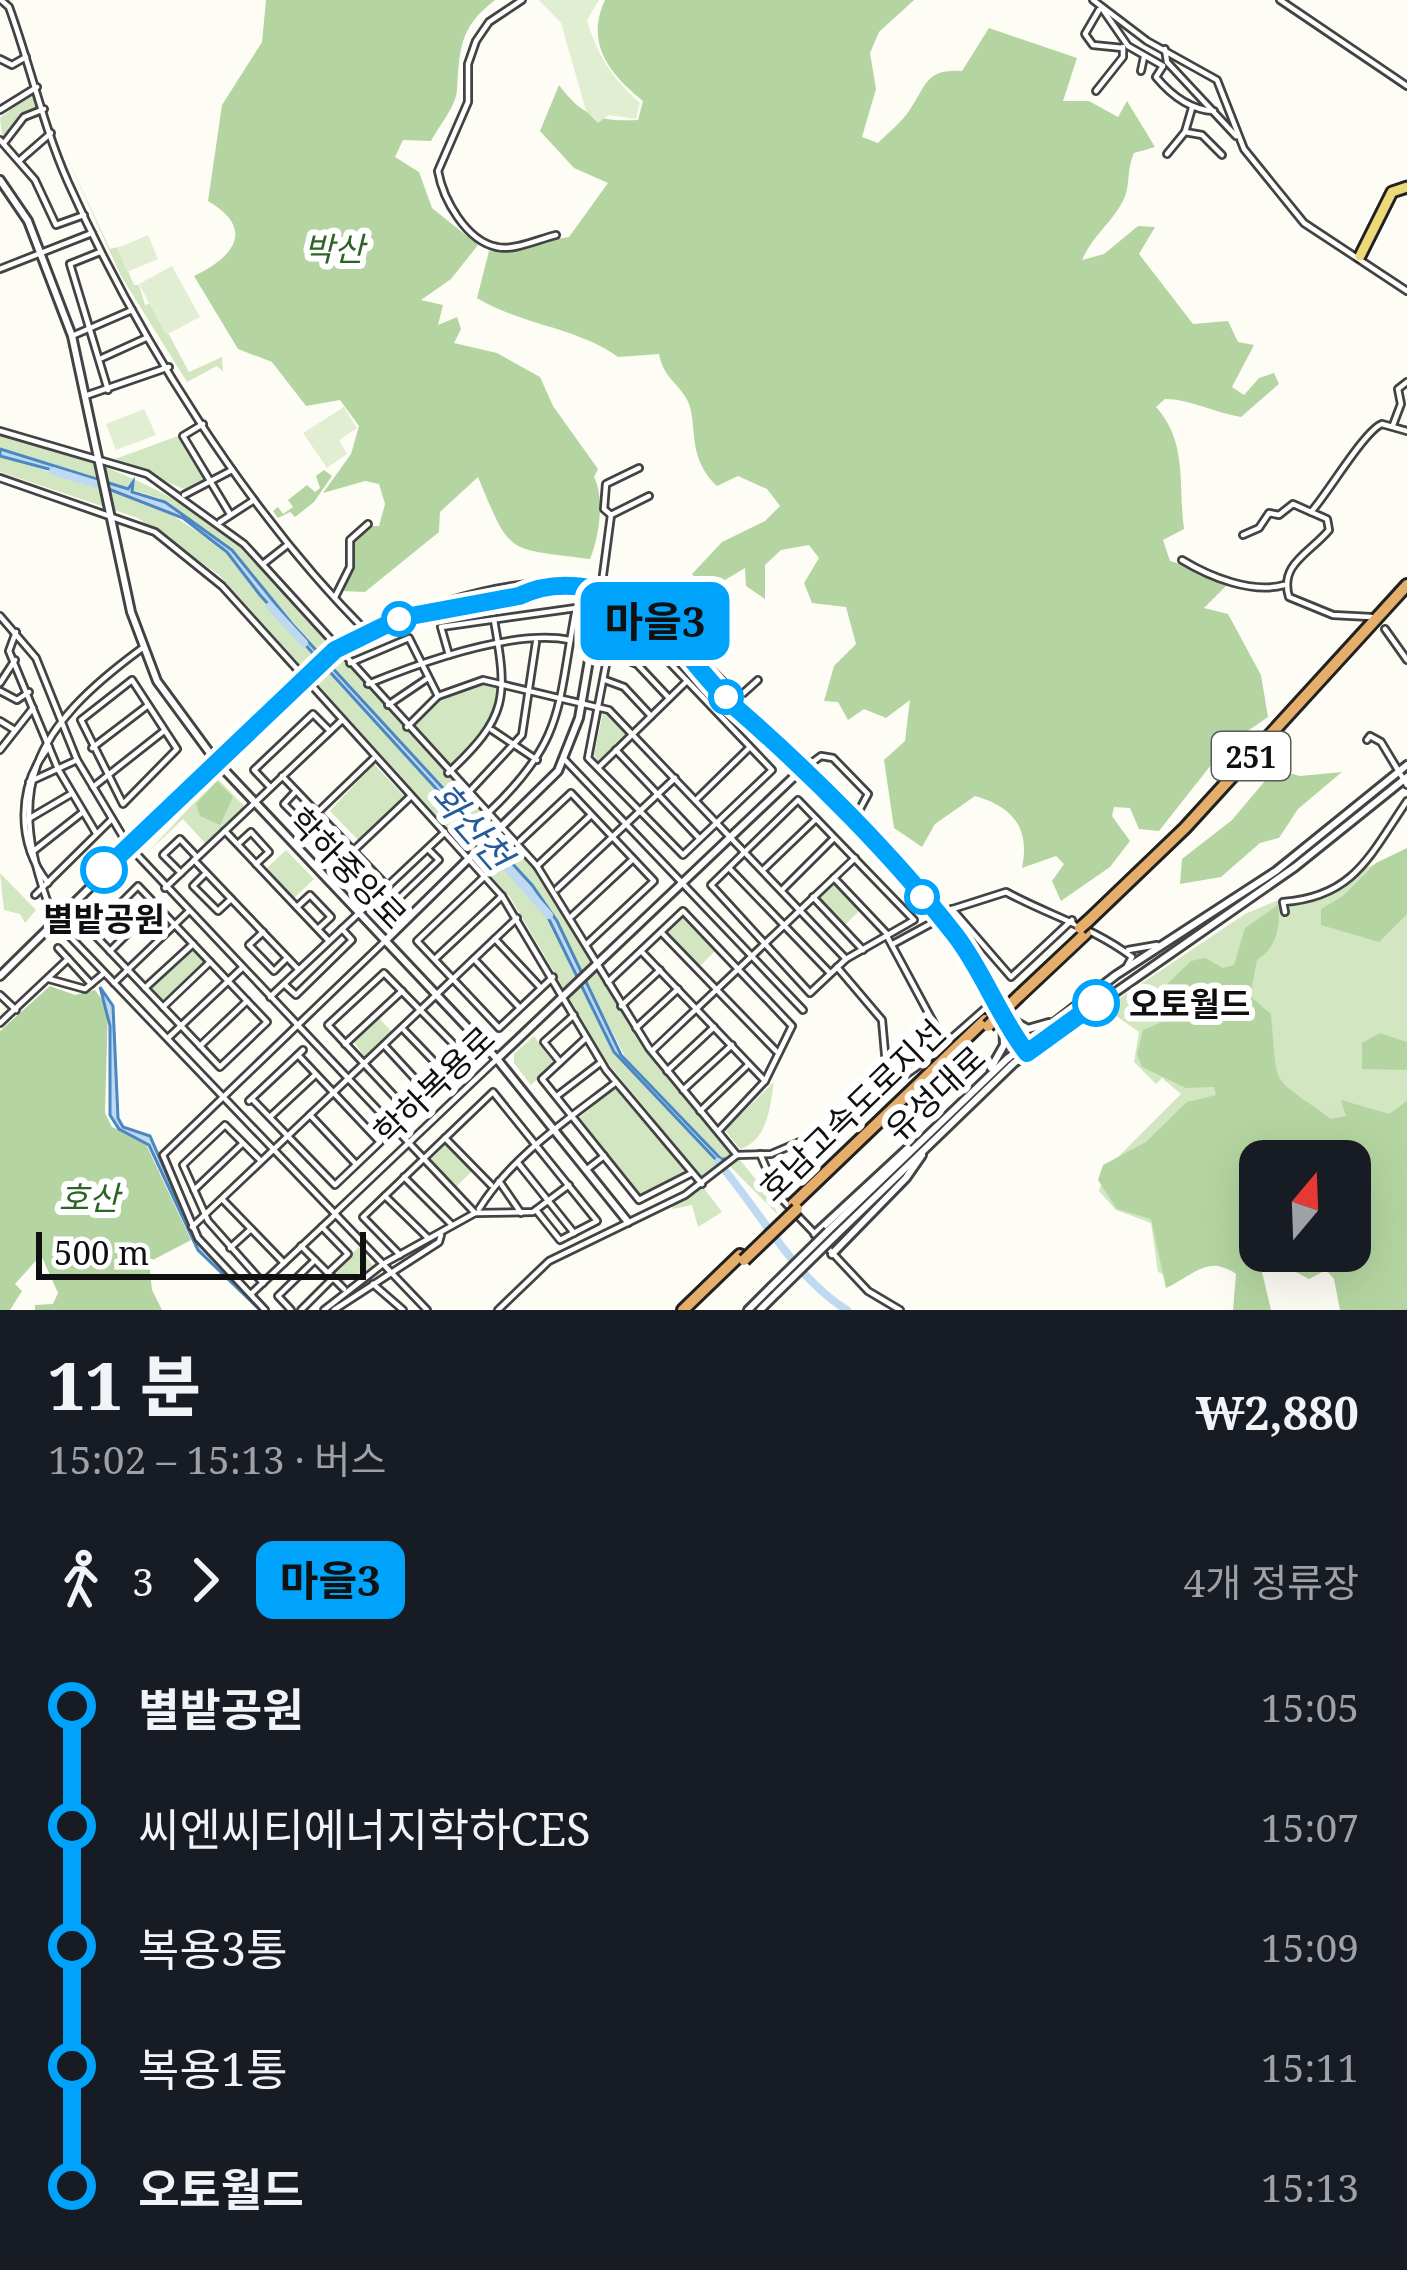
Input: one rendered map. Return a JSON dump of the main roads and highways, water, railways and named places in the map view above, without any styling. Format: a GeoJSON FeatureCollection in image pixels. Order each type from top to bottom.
{"type":"FeatureCollection","features":[{"type":"Feature","properties":{"kind":"highway","name":"호남고속도로지선"},"geometry":{"type":"LineString","coordinates":[[683,1310],[1185,828],[1407,585]]}},
{"type":"Feature","properties":{"kind":"highway","name":"호남고속도로지선"},"geometry":{"type":"LineString","coordinates":[[1084,925],[1189,834],[1407,596]]}},
{"type":"Feature","properties":{"kind":"highway","name":"호남고속도로지선"},"geometry":{"type":"LineString","coordinates":[[692,1310],[742,1257]]}},
{"type":"Feature","properties":{"kind":"main road"},"geometry":{"type":"LineString","coordinates":[[1360,256],[1392,192],[1407,187]]}},
{"type":"Feature","properties":{"kind":"water"},"geometry":{"type":"Polygon","coordinates":[[[0,449],[128,489],[133,482],[132,492],[165,502],[232,550],[292,624],[532,885],[557,921],[621,1055],[721,1159],[728,1159],[721,1165],[614,1052],[542,905],[260,595],[227,552],[183,518],[78,477],[0,456],[0,449]]]}},
{"type":"Feature","properties":{"kind":"water"},"geometry":{"type":"Polygon","coordinates":[[[100,987],[113,1006],[118,1118],[123,1127],[150,1136],[195,1240],[260,1310],[198,1250],[149,1145],[119,1129],[110,1115],[110,1026],[100,987]]]}},
{"type":"Feature","properties":{"kind":"waterway","name":"화산천"},"geometry":{"type":"LineString","coordinates":[[53,471],[96,484]]}},
{"type":"Feature","properties":{"kind":"waterway","name":"화산천"},"geometry":{"type":"LineString","coordinates":[[270,606],[304,643]]}},
{"type":"Feature","properties":{"kind":"waterway","name":"화산천"},"geometry":{"type":"LineString","coordinates":[[476,832],[549,915]]}},
{"type":"Feature","properties":{"kind":"waterway","name":"화산천"},"geometry":{"type":"LineString","coordinates":[[718,1162],[794,1262],[847,1310]]}},
{"type":"Feature","properties":{"kind":"place","name":"별밭공원"},"geometry":{"type":"Point","coordinates":[104,870]}},
{"type":"Feature","properties":{"kind":"place","name":"오토월드"},"geometry":{"type":"Point","coordinates":[1096,1003]}},
{"type":"Feature","properties":{"kind":"park label","name":"박산"},"geometry":{"type":"Point","coordinates":[334,248]}},
{"type":"Feature","properties":{"kind":"park label","name":"호산"},"geometry":{"type":"Point","coordinates":[89,1197]}}]}
